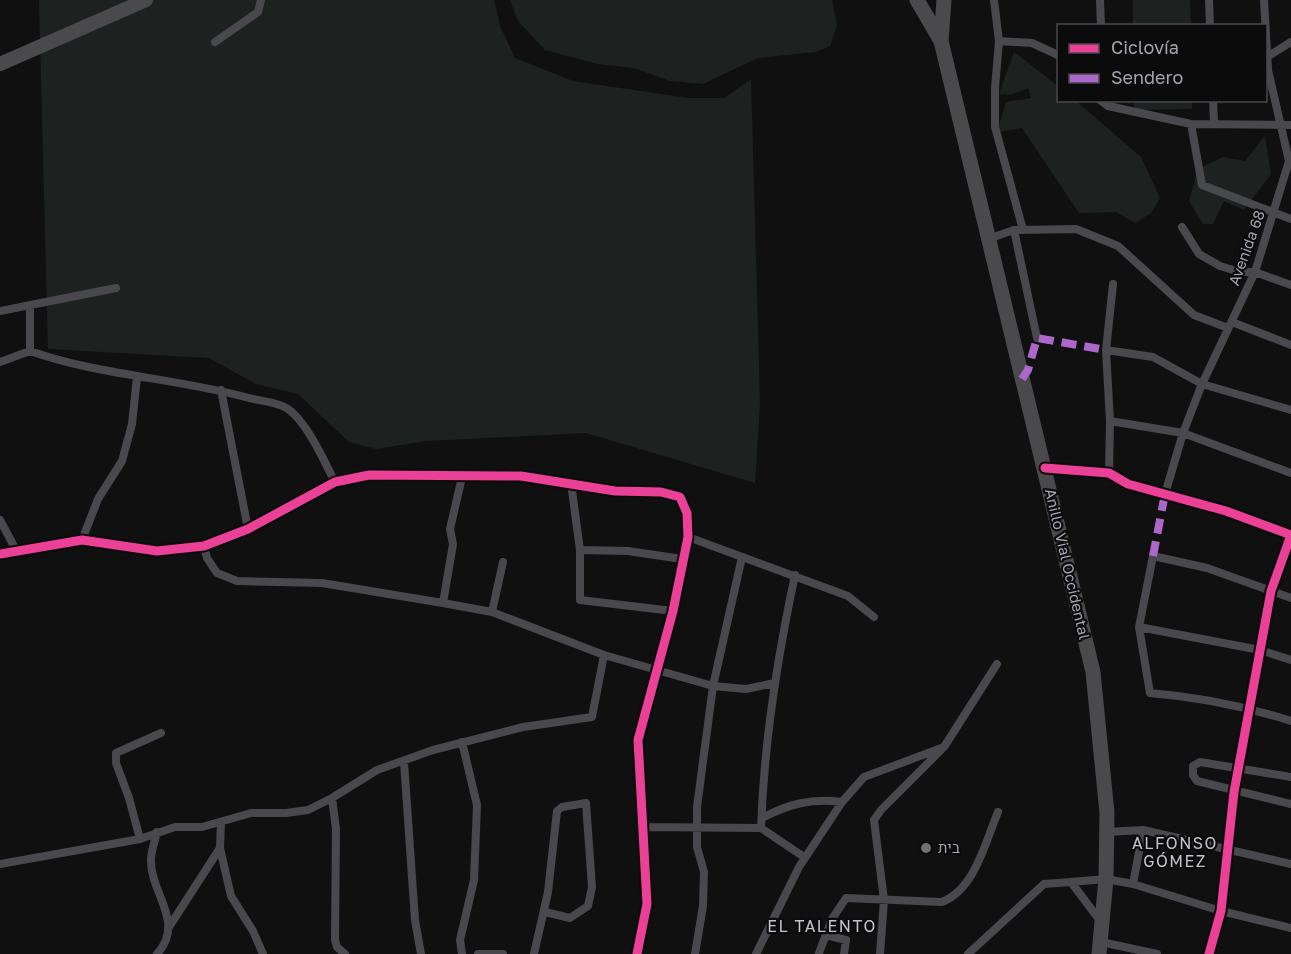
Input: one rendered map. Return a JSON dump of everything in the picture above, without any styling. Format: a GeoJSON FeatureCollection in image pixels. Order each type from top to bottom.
{"type":"FeatureCollection","features":[{"type":"Feature","properties":{"kind":"highway","name":"Anillo Vial Occidental"},"geometry":{"type":"LineString","coordinates":[[917,0],[941,41],[1093,672],[1106,784],[1106,879],[1100,948]]}},
{"type":"Feature","properties":{"kind":"highway","name":"Anillo Vial Occidental"},"geometry":{"type":"LineString","coordinates":[[941,41],[944,0]]}},
{"type":"Feature","properties":{"kind":"main road"},"geometry":{"type":"LineString","coordinates":[[0,64],[146,0]]}},
{"type":"Feature","properties":{"kind":"street"},"geometry":{"type":"LineString","coordinates":[[215,42],[258,12],[261,0]]}},
{"type":"Feature","properties":{"kind":"street"},"geometry":{"type":"LineString","coordinates":[[994,0],[999,41],[995,88],[995,127],[1018,230],[1037,339]]}},
{"type":"Feature","properties":{"kind":"street"},"geometry":{"type":"LineString","coordinates":[[1100,0],[1101,24]]}},
{"type":"Feature","properties":{"kind":"street"},"geometry":{"type":"LineString","coordinates":[[1209,0],[1210,24]]}},
{"type":"Feature","properties":{"kind":"street","name":"Avenida 68"},"geometry":{"type":"LineString","coordinates":[[1264,0],[1266,24]]}},
{"type":"Feature","properties":{"kind":"street"},"geometry":{"type":"LineString","coordinates":[[999,41],[1032,43],[1057,54]]}},
{"type":"Feature","properties":{"kind":"street"},"geometry":{"type":"LineString","coordinates":[[1268,57],[1291,42]]}},
{"type":"Feature","properties":{"kind":"street","name":"Avenida 68"},"geometry":{"type":"LineString","coordinates":[[1165,494],[1183,433],[1202,384],[1255,272],[1290,161],[1274,100],[1267,43]]}},
{"type":"Feature","properties":{"kind":"street"},"geometry":{"type":"LineString","coordinates":[[1103,102],[1108,106],[1191,124],[1281,123],[1291,125]]}},
{"type":"Feature","properties":{"kind":"street"},"geometry":{"type":"LineString","coordinates":[[1213,102],[1214,123]]}},
{"type":"Feature","properties":{"kind":"street"},"geometry":{"type":"LineString","coordinates":[[1191,124],[1202,185],[1291,219]]}},
{"type":"Feature","properties":{"kind":"street"},"geometry":{"type":"LineString","coordinates":[[1182,227],[1199,254],[1220,266],[1240,272],[1255,272],[1291,285]]}},
{"type":"Feature","properties":{"kind":"street"},"geometry":{"type":"LineString","coordinates":[[988,239],[1018,230],[1076,229],[1118,246],[1194,315],[1291,345]]}},
{"type":"Feature","properties":{"kind":"street"},"geometry":{"type":"LineString","coordinates":[[1109,473],[1110,421],[1106,350],[1113,284]]}},
{"type":"Feature","properties":{"kind":"street"},"geometry":{"type":"LineString","coordinates":[[0,311],[116,288]]}},
{"type":"Feature","properties":{"kind":"street"},"geometry":{"type":"LineString","coordinates":[[30,305],[30,351]]}},
{"type":"Feature","properties":{"kind":"street"},"geometry":{"type":"LineString","coordinates":[[1106,350],[1153,357],[1202,384],[1291,410]]}},
{"type":"Feature","properties":{"kind":"street"},"geometry":{"type":"LineString","coordinates":[[0,363],[30,351],[58,361],[137,377],[221,390],[287,408],[300,421],[334,482]]}},
{"type":"Feature","properties":{"kind":"street"},"geometry":{"type":"LineString","coordinates":[[81,540],[98,499],[122,461],[132,424],[137,377]]}},
{"type":"Feature","properties":{"kind":"street"},"geometry":{"type":"LineString","coordinates":[[221,390],[248,529]]}},
{"type":"Feature","properties":{"kind":"street"},"geometry":{"type":"LineString","coordinates":[[1110,421],[1183,433],[1291,473]]}},
{"type":"Feature","properties":{"kind":"street"},"geometry":{"type":"LineString","coordinates":[[1045,468],[1109,473],[1128,484],[1226,511],[1291,535],[1271,591],[1234,792],[1221,911],[1209,954]]}},
{"type":"Feature","properties":{"kind":"street"},"geometry":{"type":"LineString","coordinates":[[0,554],[81,540],[157,551],[204,546],[248,529],[334,482],[369,475],[521,476],[615,491],[661,492],[680,497],[687,513],[688,537],[673,612],[638,740],[647,904],[637,954]]}},
{"type":"Feature","properties":{"kind":"street"},"geometry":{"type":"LineString","coordinates":[[443,603],[453,544],[450,529],[462,477]]}},
{"type":"Feature","properties":{"kind":"street"},"geometry":{"type":"LineString","coordinates":[[571,483],[580,550],[580,600],[673,612]]}},
{"type":"Feature","properties":{"kind":"street"},"geometry":{"type":"LineString","coordinates":[[0,520],[15,550]]}},
{"type":"Feature","properties":{"kind":"street"},"geometry":{"type":"LineString","coordinates":[[688,537],[848,596],[874,617]]}},
{"type":"Feature","properties":{"kind":"street"},"geometry":{"type":"LineString","coordinates":[[204,546],[207,558],[217,573],[237,581],[322,583],[492,612],[604,655],[712,686],[746,689],[774,683]]}},
{"type":"Feature","properties":{"kind":"street"},"geometry":{"type":"LineString","coordinates":[[580,550],[628,551],[682,559]]}},
{"type":"Feature","properties":{"kind":"street"},"geometry":{"type":"LineString","coordinates":[[1291,597],[1207,568],[1153,556],[1139,627],[1150,693],[1201,697],[1251,708],[1291,721]]}},
{"type":"Feature","properties":{"kind":"street"},"geometry":{"type":"LineString","coordinates":[[695,954],[703,906],[704,872],[696,828],[712,686],[742,557]]}},
{"type":"Feature","properties":{"kind":"street"},"geometry":{"type":"LineString","coordinates":[[492,612],[503,562]]}},
{"type":"Feature","properties":{"kind":"street"},"geometry":{"type":"LineString","coordinates":[[761,828],[763,771],[774,683],[795,575]]}},
{"type":"Feature","properties":{"kind":"street"},"geometry":{"type":"LineString","coordinates":[[1139,627],[1260,650],[1291,660]]}},
{"type":"Feature","properties":{"kind":"street"},"geometry":{"type":"LineString","coordinates":[[0,864],[140,839],[157,832],[221,822],[251,813],[286,813],[308,810],[377,770],[462,742],[523,727],[592,717],[604,655]]}},
{"type":"Feature","properties":{"kind":"street"},"geometry":{"type":"LineString","coordinates":[[880,954],[884,900],[874,820],[880,810],[944,747],[997,664]]}},
{"type":"Feature","properties":{"kind":"street"},"geometry":{"type":"LineString","coordinates":[[140,839],[129,798],[116,763],[116,753],[161,733]]}},
{"type":"Feature","properties":{"kind":"street"},"geometry":{"type":"LineString","coordinates":[[462,742],[477,805],[474,880],[460,940],[462,954]]}},
{"type":"Feature","properties":{"kind":"street"},"geometry":{"type":"LineString","coordinates":[[756,954],[804,857],[842,802],[864,777],[944,747]]}},
{"type":"Feature","properties":{"kind":"street"},"geometry":{"type":"LineString","coordinates":[[404,762],[415,920],[421,954]]}},
{"type":"Feature","properties":{"kind":"street"},"geometry":{"type":"LineString","coordinates":[[1291,777],[1200,762],[1193,766],[1192,775],[1197,781],[1234,792],[1291,804]]}},
{"type":"Feature","properties":{"kind":"street"},"geometry":{"type":"LineString","coordinates":[[332,798],[336,829],[335,940],[337,947],[345,954]]}},
{"type":"Feature","properties":{"kind":"street"},"geometry":{"type":"LineString","coordinates":[[762,818],[793,803],[820,799],[842,802]]}},
{"type":"Feature","properties":{"kind":"street"},"geometry":{"type":"LineString","coordinates":[[534,954],[545,912],[557,812],[562,807],[586,803],[592,887],[588,906],[570,918],[545,912]]}},
{"type":"Feature","properties":{"kind":"street"},"geometry":{"type":"LineString","coordinates":[[819,953],[846,897],[942,902],[955,897],[967,883],[998,813]]}},
{"type":"Feature","properties":{"kind":"street"},"geometry":{"type":"LineString","coordinates":[[221,822],[220,848],[231,896],[253,931],[262,954]]}},
{"type":"Feature","properties":{"kind":"street"},"geometry":{"type":"LineString","coordinates":[[642,826],[761,828],[804,857]]}},
{"type":"Feature","properties":{"kind":"street"},"geometry":{"type":"LineString","coordinates":[[1133,884],[1143,830]]}},
{"type":"Feature","properties":{"kind":"street"},"geometry":{"type":"LineString","coordinates":[[1107,831],[1143,830],[1291,864]]}},
{"type":"Feature","properties":{"kind":"street"},"geometry":{"type":"LineString","coordinates":[[157,832],[150,861],[166,905],[169,927]]}},
{"type":"Feature","properties":{"kind":"street"},"geometry":{"type":"LineString","coordinates":[[157,954],[169,927],[220,848]]}},
{"type":"Feature","properties":{"kind":"street"},"geometry":{"type":"LineString","coordinates":[[968,954],[1044,884],[1106,879],[1133,884],[1221,911],[1291,928]]}},
{"type":"Feature","properties":{"kind":"street"},"geometry":{"type":"LineString","coordinates":[[1071,882],[1102,923]]}},
{"type":"Feature","properties":{"kind":"street"},"geometry":{"type":"LineString","coordinates":[[826,935],[846,940],[844,954]]}},
{"type":"Feature","properties":{"kind":"street"},"geometry":{"type":"LineString","coordinates":[[1100,948],[1157,954]]}},
{"type":"Feature","properties":{"kind":"street"},"geometry":{"type":"LineString","coordinates":[[478,954],[503,954]]}},
{"type":"Feature","properties":{"kind":"shaded area"},"geometry":{"type":"Polygon","coordinates":[[[39,0],[494,0],[500,26],[515,58],[573,81],[688,98],[724,98],[751,79],[760,403],[755,483],[586,433],[425,441],[376,449],[349,442],[298,394],[256,384],[209,358],[48,349],[39,0]]]}},
{"type":"Feature","properties":{"kind":"shaded area"},"geometry":{"type":"Polygon","coordinates":[[[510,0],[832,0],[837,25],[830,46],[816,52],[758,58],[703,84],[670,81],[634,68],[597,64],[545,50],[518,21],[510,0]]]}},
{"type":"Feature","properties":{"kind":"shaded area"},"geometry":{"type":"Polygon","coordinates":[[[1133,0],[1190,0],[1191,24],[1133,24],[1133,0]]]}},
{"type":"Feature","properties":{"kind":"shaded area"},"geometry":{"type":"Polygon","coordinates":[[[1014,52],[1057,85],[1057,102],[1077,102],[1141,157],[1160,198],[1151,213],[1135,223],[1116,212],[1079,213],[1022,128],[997,132],[1006,102],[1031,98],[1028,88],[1011,95],[999,94],[1014,52]]]}},
{"type":"Feature","properties":{"kind":"shaded area"},"geometry":{"type":"Polygon","coordinates":[[[1134,102],[1192,102],[1192,109],[1134,110],[1134,102]]]}},
{"type":"Feature","properties":{"kind":"shaded area"},"geometry":{"type":"Polygon","coordinates":[[[1265,136],[1271,174],[1244,210],[1224,201],[1213,224],[1203,224],[1189,201],[1198,169],[1223,157],[1245,161],[1265,136]]]}},
{"type":"Feature","properties":{"kind":"marked path"},"geometry":{"type":"LineString","coordinates":[[1022,379],[1028,370],[1037,338],[1106,350]]}},
{"type":"Feature","properties":{"kind":"marked path"},"geometry":{"type":"LineString","coordinates":[[1153,556],[1165,494]]}},
{"type":"Feature","properties":{"kind":"cycle path"},"geometry":{"type":"LineString","coordinates":[[1045,468],[1109,473],[1128,484],[1226,511],[1291,535],[1271,591],[1234,792],[1221,911],[1209,954]]}},
{"type":"Feature","properties":{"kind":"cycle path"},"geometry":{"type":"LineString","coordinates":[[0,554],[82,540],[157,551],[204,546],[248,529],[335,482],[369,475],[521,476],[615,491],[661,492],[680,497],[687,513],[688,537],[673,611],[638,740],[647,904],[637,954]]}},
{"type":"Feature","properties":{"kind":"place","name":"בית"},"geometry":{"type":"Point","coordinates":[926,848]}},
{"type":"Feature","properties":{"kind":"district","name":"ALFONSO GÓMEZ"},"geometry":{"type":"Point","coordinates":[1175,852]}},
{"type":"Feature","properties":{"kind":"district","name":"EL TALENTO"},"geometry":{"type":"Point","coordinates":[822,926]}}]}
